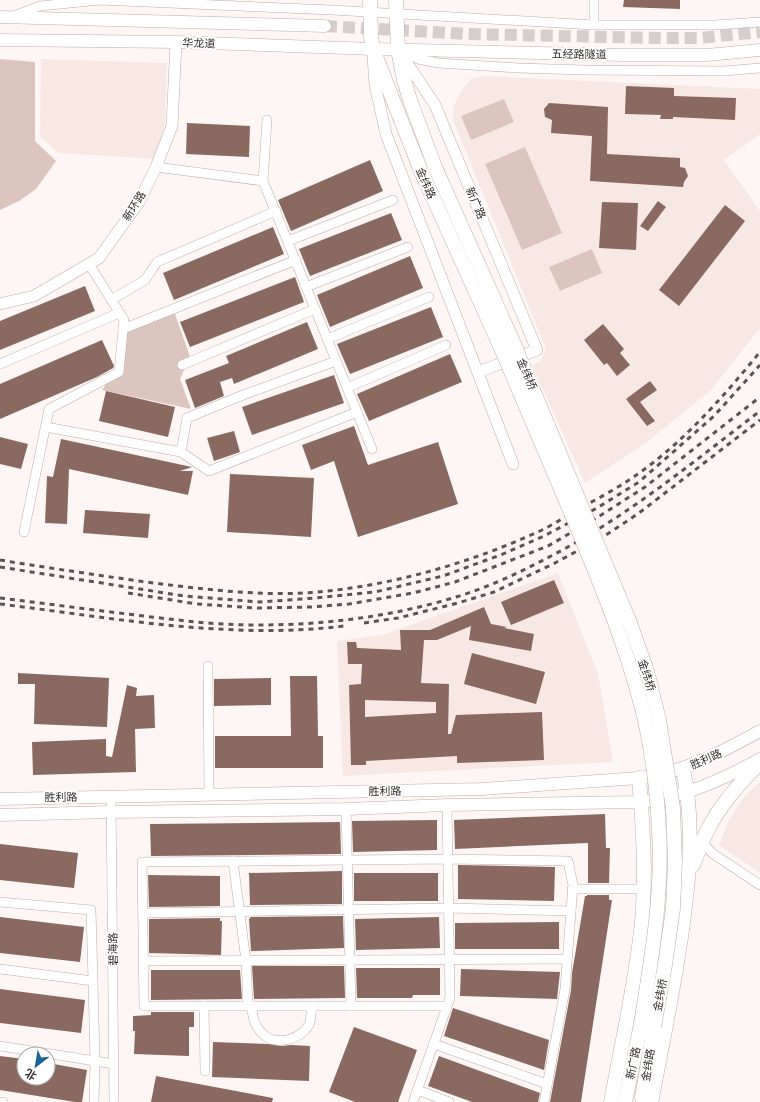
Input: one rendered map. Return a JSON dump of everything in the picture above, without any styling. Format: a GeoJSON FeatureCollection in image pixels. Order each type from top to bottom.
{"type":"FeatureCollection","features":[{"type":"Feature","properties":{"kind":"main road","name":"金纬路"},"geometry":{"type":"LineString","coordinates":[[369,6],[373,50],[421,171],[501,348]]}},
{"type":"Feature","properties":{"kind":"main road"},"geometry":{"type":"LineString","coordinates":[[396,7],[398,50]]}},
{"type":"Feature","properties":{"kind":"main road"},"geometry":{"type":"LineString","coordinates":[[5,17],[325,26]]}},
{"type":"Feature","properties":{"kind":"main road","name":"华龙道"},"geometry":{"type":"LineString","coordinates":[[0,40],[176,42],[398,50]]}},
{"type":"Feature","properties":{"kind":"main road","name":"金纬路"},"geometry":{"type":"LineString","coordinates":[[398,50],[410,100],[435,167],[514,344]]}},
{"type":"Feature","properties":{"kind":"main road","name":"五经路隧道"},"geometry":{"type":"LineString","coordinates":[[398,50],[670,55],[760,50]]}},
{"type":"Feature","properties":{"kind":"main road","name":"金纬桥"},"geometry":{"type":"LineString","coordinates":[[514,344],[630,622],[647,671],[659,720],[673,808],[675,862],[673,909],[665,965],[648,1026]]}},
{"type":"Feature","properties":{"kind":"main road","name":"金纬桥"},"geometry":{"type":"LineString","coordinates":[[501,348],[605,596],[627,655],[645,722],[653,766],[658,812],[660,870],[648,1026]]}},
{"type":"Feature","properties":{"kind":"main road","name":"胜利路"},"geometry":{"type":"LineString","coordinates":[[0,798],[482,789],[639,778],[659,776],[684,769],[725,751],[760,731]]}},
{"type":"Feature","properties":{"kind":"main road","name":"胜利路"},"geometry":{"type":"LineString","coordinates":[[0,816],[112,812],[641,802],[659,800],[688,793],[719,780],[760,759]]}},
{"type":"Feature","properties":{"kind":"main road"},"geometry":{"type":"LineString","coordinates":[[689,874],[709,827],[730,796],[760,763]]}},
{"type":"Feature","properties":{"kind":"main road"},"geometry":{"type":"LineString","coordinates":[[651,1102],[673,992],[689,874],[690,815],[684,769]]}},
{"type":"Feature","properties":{"kind":"main road"},"geometry":{"type":"LineString","coordinates":[[611,1102],[636,965],[642,922],[644,850],[639,778]]}},
{"type":"Feature","properties":{"kind":"main road","name":"金纬路"},"geometry":{"type":"LineString","coordinates":[[642,1102],[648,1026]]}},
{"type":"Feature","properties":{"kind":"main road","name":"新广路"},"geometry":{"type":"LineString","coordinates":[[625,1102],[648,1026]]}},
{"type":"Feature","properties":{"kind":"street"},"geometry":{"type":"LineString","coordinates":[[5,17],[40,6],[100,0],[396,7],[594,25],[715,25],[760,22]]}},
{"type":"Feature","properties":{"kind":"street"},"geometry":{"type":"LineString","coordinates":[[594,0],[594,25]]}},
{"type":"Feature","properties":{"kind":"street","name":"新环路"},"geometry":{"type":"LineString","coordinates":[[0,304],[34,296],[99,258],[139,202],[156,168],[172,126],[176,42]]}},
{"type":"Feature","properties":{"kind":"street"},"geometry":{"type":"LineString","coordinates":[[373,50],[374,85],[386,134],[513,464]]}},
{"type":"Feature","properties":{"kind":"street"},"geometry":{"type":"LineString","coordinates":[[398,50],[418,59],[438,63],[519,68],[724,71],[760,68]]}},
{"type":"Feature","properties":{"kind":"street","name":"新广路"},"geometry":{"type":"LineString","coordinates":[[398,50],[435,104],[537,350],[478,372]]}},
{"type":"Feature","properties":{"kind":"street"},"geometry":{"type":"LineString","coordinates":[[267,120],[263,181],[372,449]]}},
{"type":"Feature","properties":{"kind":"street"},"geometry":{"type":"LineString","coordinates":[[156,168],[263,181]]}},
{"type":"Feature","properties":{"kind":"street"},"geometry":{"type":"LineString","coordinates":[[288,241],[393,200]]}},
{"type":"Feature","properties":{"kind":"street"},"geometry":{"type":"LineString","coordinates":[[111,300],[145,280],[157,262],[276,211]]}},
{"type":"Feature","properties":{"kind":"street"},"geometry":{"type":"LineString","coordinates":[[306,287],[408,247]]}},
{"type":"Feature","properties":{"kind":"street"},"geometry":{"type":"LineString","coordinates":[[123,329],[296,260]]}},
{"type":"Feature","properties":{"kind":"street"},"geometry":{"type":"LineString","coordinates":[[24,532],[49,409],[119,372],[124,320],[89,264]]}},
{"type":"Feature","properties":{"kind":"street"},"geometry":{"type":"LineString","coordinates":[[327,339],[429,297]]}},
{"type":"Feature","properties":{"kind":"street"},"geometry":{"type":"LineString","coordinates":[[182,366],[315,309]]}},
{"type":"Feature","properties":{"kind":"street"},"geometry":{"type":"LineString","coordinates":[[0,364],[119,313]]}},
{"type":"Feature","properties":{"kind":"street"},"geometry":{"type":"LineString","coordinates":[[347,388],[446,345]]}},
{"type":"Feature","properties":{"kind":"street"},"geometry":{"type":"LineString","coordinates":[[181,452],[187,418],[243,395],[336,361]]}},
{"type":"Feature","properties":{"kind":"street"},"geometry":{"type":"LineString","coordinates":[[46,427],[181,452],[208,471],[357,412]]}},
{"type":"Feature","properties":{"kind":"street"},"geometry":{"type":"LineString","coordinates":[[208,666],[208,795]]}},
{"type":"Feature","properties":{"kind":"street","name":"碧海路"},"geometry":{"type":"LineString","coordinates":[[111,797],[114,1102]]}},
{"type":"Feature","properties":{"kind":"street"},"geometry":{"type":"LineString","coordinates":[[414,1102],[450,998],[447,805]]}},
{"type":"Feature","properties":{"kind":"street"},"geometry":{"type":"LineString","coordinates":[[346,808],[351,1006]]}},
{"type":"Feature","properties":{"kind":"street"},"geometry":{"type":"LineString","coordinates":[[690,815],[696,835],[702,843],[712,853],[760,885]]}},
{"type":"Feature","properties":{"kind":"street"},"geometry":{"type":"LineString","coordinates":[[447,1006],[144,1006],[142,862],[448,859],[568,861],[572,889],[565,989],[544,1102]]}},
{"type":"Feature","properties":{"kind":"street"},"geometry":{"type":"LineString","coordinates":[[233,861],[246,961],[250,1006],[255,1024],[264,1036],[276,1040],[290,1040],[302,1034],[310,1022],[312,1006]]}},
{"type":"Feature","properties":{"kind":"street"},"geometry":{"type":"LineString","coordinates":[[572,889],[644,889]]}},
{"type":"Feature","properties":{"kind":"street"},"geometry":{"type":"LineString","coordinates":[[0,902],[91,910],[95,1061],[94,1102]]}},
{"type":"Feature","properties":{"kind":"street"},"geometry":{"type":"LineString","coordinates":[[143,913],[449,908],[571,911]]}},
{"type":"Feature","properties":{"kind":"street"},"geometry":{"type":"LineString","coordinates":[[143,961],[567,959]]}},
{"type":"Feature","properties":{"kind":"street"},"geometry":{"type":"LineString","coordinates":[[0,969],[93,981]]}},
{"type":"Feature","properties":{"kind":"street"},"geometry":{"type":"LineString","coordinates":[[204,1006],[205,1071]]}},
{"type":"Feature","properties":{"kind":"street"},"geometry":{"type":"LineString","coordinates":[[434,1044],[547,1084]]}},
{"type":"Feature","properties":{"kind":"street"},"geometry":{"type":"LineString","coordinates":[[0,1046],[114,1064]]}},
{"type":"Feature","properties":{"kind":"street"},"geometry":{"type":"LineString","coordinates":[[418,1090],[449,1102]]}},
{"type":"Feature","properties":{"kind":"shaded area"},"geometry":{"type":"Polygon","coordinates":[[[0,59],[35,62],[35,141],[56,161],[36,189],[19,201],[0,210],[0,59]]]}},
{"type":"Feature","properties":{"kind":"shaded area"},"geometry":{"type":"Polygon","coordinates":[[[41,59],[167,63],[165,125],[155,159],[59,153],[40,137],[41,59]]]}},
{"type":"Feature","properties":{"kind":"shaded area"},"geometry":{"type":"Polygon","coordinates":[[[484,76],[760,89],[760,134],[724,160],[760,211],[760,328],[711,390],[646,443],[585,483],[532,365],[540,361],[546,349],[453,120],[453,107],[461,91],[471,79],[484,76]]]}},
{"type":"Feature","properties":{"kind":"shaded area"},"geometry":{"type":"Polygon","coordinates":[[[504,99],[514,122],[471,140],[461,116],[504,99]]]}},
{"type":"Feature","properties":{"kind":"shaded area"},"geometry":{"type":"Polygon","coordinates":[[[525,147],[562,233],[522,250],[485,164],[525,147]]]}},
{"type":"Feature","properties":{"kind":"shaded area"},"geometry":{"type":"Polygon","coordinates":[[[592,249],[602,273],[560,291],[549,267],[592,249]]]}},
{"type":"Feature","properties":{"kind":"shaded area"},"geometry":{"type":"Polygon","coordinates":[[[174,311],[190,357],[180,379],[191,409],[102,390],[120,365],[125,330],[174,311]]]}},
{"type":"Feature","properties":{"kind":"shaded area"},"geometry":{"type":"Polygon","coordinates":[[[558,573],[598,674],[613,762],[343,776],[337,641],[382,635],[558,573]]]}},
{"type":"Feature","properties":{"kind":"shaded area"},"geometry":{"type":"Polygon","coordinates":[[[760,782],[760,873],[719,845],[729,820],[743,798],[760,782]]]}},
{"type":"Feature","properties":{"kind":"building"},"geometry":{"type":"Polygon","coordinates":[[[624,0],[680,0],[680,9],[623,7],[624,0]]]}},
{"type":"Feature","properties":{"kind":"building"},"geometry":{"type":"Polygon","coordinates":[[[626,86],[674,88],[674,96],[736,98],[735,120],[673,117],[673,119],[660,119],[661,115],[625,114],[626,86]]]}},
{"type":"Feature","properties":{"kind":"building"},"geometry":{"type":"Polygon","coordinates":[[[549,103],[608,107],[607,154],[680,158],[680,167],[685,168],[688,176],[683,187],[590,181],[592,136],[551,133],[552,120],[545,117],[544,109],[549,103]]]}},
{"type":"Feature","properties":{"kind":"building"},"geometry":{"type":"Polygon","coordinates":[[[187,123],[250,126],[249,157],[186,154],[187,123]]]}},
{"type":"Feature","properties":{"kind":"building"},"geometry":{"type":"Polygon","coordinates":[[[370,160],[383,191],[291,231],[278,200],[370,160]]]}},
{"type":"Feature","properties":{"kind":"building"},"geometry":{"type":"Polygon","coordinates":[[[658,201],[666,207],[648,231],[640,226],[658,201]]]}},
{"type":"Feature","properties":{"kind":"building"},"geometry":{"type":"Polygon","coordinates":[[[602,202],[638,203],[636,250],[599,248],[602,202]]]}},
{"type":"Feature","properties":{"kind":"building"},"geometry":{"type":"Polygon","coordinates":[[[725,205],[745,221],[679,306],[659,290],[725,205]]]}},
{"type":"Feature","properties":{"kind":"building"},"geometry":{"type":"Polygon","coordinates":[[[391,213],[402,240],[310,276],[299,249],[391,213]]]}},
{"type":"Feature","properties":{"kind":"building"},"geometry":{"type":"Polygon","coordinates":[[[273,227],[284,254],[174,300],[163,273],[273,227]]]}},
{"type":"Feature","properties":{"kind":"building"},"geometry":{"type":"Polygon","coordinates":[[[410,256],[423,288],[330,327],[317,295],[410,256]]]}},
{"type":"Feature","properties":{"kind":"building"},"geometry":{"type":"Polygon","coordinates":[[[295,277],[304,302],[190,347],[180,322],[295,277]]]}},
{"type":"Feature","properties":{"kind":"building"},"geometry":{"type":"Polygon","coordinates":[[[85,286],[95,311],[0,350],[0,321],[85,286]]]}},
{"type":"Feature","properties":{"kind":"building"},"geometry":{"type":"Polygon","coordinates":[[[431,307],[443,337],[350,374],[337,344],[431,307]]]}},
{"type":"Feature","properties":{"kind":"building"},"geometry":{"type":"Polygon","coordinates":[[[307,322],[318,349],[234,384],[232,378],[220,382],[224,396],[195,408],[185,380],[229,363],[226,356],[307,322]]]}},
{"type":"Feature","properties":{"kind":"building"},"geometry":{"type":"Polygon","coordinates":[[[603,324],[624,349],[620,353],[630,365],[617,376],[607,363],[604,365],[584,340],[603,324]]]}},
{"type":"Feature","properties":{"kind":"building"},"geometry":{"type":"Polygon","coordinates":[[[102,340],[114,366],[113,368],[97,377],[0,419],[0,384],[102,340]]]}},
{"type":"Feature","properties":{"kind":"building"},"geometry":{"type":"Polygon","coordinates":[[[450,354],[462,382],[369,421],[357,394],[450,354]]]}},
{"type":"Feature","properties":{"kind":"building"},"geometry":{"type":"Polygon","coordinates":[[[334,375],[344,403],[252,435],[242,407],[334,375]]]}},
{"type":"Feature","properties":{"kind":"building"},"geometry":{"type":"Polygon","coordinates":[[[650,381],[657,390],[640,402],[655,421],[647,426],[626,399],[650,381]]]}},
{"type":"Feature","properties":{"kind":"building"},"geometry":{"type":"Polygon","coordinates":[[[106,391],[175,407],[168,437],[99,421],[106,391]]]}},
{"type":"Feature","properties":{"kind":"building"},"geometry":{"type":"Polygon","coordinates":[[[354,426],[368,465],[438,442],[458,504],[358,537],[334,461],[311,470],[302,445],[354,426]]]}},
{"type":"Feature","properties":{"kind":"building"},"geometry":{"type":"Polygon","coordinates":[[[234,431],[240,452],[214,461],[207,438],[234,431]]]}},
{"type":"Feature","properties":{"kind":"building"},"geometry":{"type":"Polygon","coordinates":[[[0,437],[28,444],[21,469],[0,464],[0,437]]]}},
{"type":"Feature","properties":{"kind":"building"},"geometry":{"type":"Polygon","coordinates":[[[61,439],[192,467],[180,471],[193,471],[188,495],[69,469],[67,524],[45,523],[47,476],[53,477],[61,439]]]}},
{"type":"Feature","properties":{"kind":"building"},"geometry":{"type":"Polygon","coordinates":[[[230,474],[314,478],[311,537],[227,532],[230,474]]]}},
{"type":"Feature","properties":{"kind":"building"},"geometry":{"type":"Polygon","coordinates":[[[85,510],[150,514],[148,538],[83,533],[85,510]]]}},
{"type":"Feature","properties":{"kind":"building"},"geometry":{"type":"Polygon","coordinates":[[[554,580],[564,603],[511,625],[501,602],[554,580]]]}},
{"type":"Feature","properties":{"kind":"building"},"geometry":{"type":"Polygon","coordinates":[[[484,607],[491,624],[534,634],[531,651],[469,640],[471,626],[437,640],[424,640],[421,683],[449,684],[448,734],[451,734],[456,715],[542,712],[544,760],[457,763],[457,756],[366,761],[366,765],[351,765],[349,685],[361,684],[362,664],[348,664],[347,642],[356,642],[357,648],[401,650],[400,630],[430,630],[484,607]],[[365,700],[365,717],[436,713],[436,702],[365,700]]]}},
{"type":"Feature","properties":{"kind":"building"},"geometry":{"type":"Polygon","coordinates":[[[472,653],[545,672],[536,704],[464,684],[472,653]]]}},
{"type":"Feature","properties":{"kind":"building"},"geometry":{"type":"Polygon","coordinates":[[[18,673],[109,678],[107,727],[34,724],[35,684],[18,684],[18,673]]]}},
{"type":"Feature","properties":{"kind":"building"},"geometry":{"type":"Polygon","coordinates":[[[290,676],[317,676],[318,736],[323,736],[323,768],[215,768],[215,736],[291,736],[290,676]]]}},
{"type":"Feature","properties":{"kind":"building"},"geometry":{"type":"Polygon","coordinates":[[[271,678],[271,705],[214,706],[214,679],[271,678]]]}},
{"type":"Feature","properties":{"kind":"building"},"geometry":{"type":"Polygon","coordinates":[[[127,685],[137,688],[136,696],[154,695],[155,728],[135,729],[136,772],[33,775],[32,742],[106,739],[106,756],[112,757],[127,685]]]}},
{"type":"Feature","properties":{"kind":"building"},"geometry":{"type":"Polygon","coordinates":[[[605,814],[606,848],[610,848],[609,883],[588,883],[588,843],[455,849],[454,820],[605,814]]]}},
{"type":"Feature","properties":{"kind":"building"},"geometry":{"type":"Polygon","coordinates":[[[437,820],[437,850],[353,852],[352,821],[437,820]]]}},
{"type":"Feature","properties":{"kind":"building"},"geometry":{"type":"Polygon","coordinates":[[[340,822],[341,854],[151,856],[150,824],[340,822]]]}},
{"type":"Feature","properties":{"kind":"building"},"geometry":{"type":"Polygon","coordinates":[[[0,844],[78,853],[74,888],[0,880],[0,844]]]}},
{"type":"Feature","properties":{"kind":"building"},"geometry":{"type":"Polygon","coordinates":[[[458,865],[555,867],[554,901],[458,899],[458,865]]]}},
{"type":"Feature","properties":{"kind":"building"},"geometry":{"type":"Polygon","coordinates":[[[342,871],[342,904],[250,905],[249,873],[342,871]]]}},
{"type":"Feature","properties":{"kind":"building"},"geometry":{"type":"Polygon","coordinates":[[[354,873],[438,873],[438,901],[354,901],[354,873]]]}},
{"type":"Feature","properties":{"kind":"building"},"geometry":{"type":"Polygon","coordinates":[[[148,875],[220,876],[220,906],[149,907],[148,875]]]}},
{"type":"Feature","properties":{"kind":"building"},"geometry":{"type":"Polygon","coordinates":[[[609,895],[609,900],[612,900],[581,1102],[550,1102],[571,990],[572,973],[585,896],[609,895]]]}},
{"type":"Feature","properties":{"kind":"building"},"geometry":{"type":"Polygon","coordinates":[[[343,916],[344,948],[251,951],[249,919],[251,917],[343,916]]]}},
{"type":"Feature","properties":{"kind":"building"},"geometry":{"type":"Polygon","coordinates":[[[0,917],[84,927],[80,962],[0,953],[0,917]]]}},
{"type":"Feature","properties":{"kind":"building"},"geometry":{"type":"Polygon","coordinates":[[[439,917],[440,948],[356,950],[355,919],[439,917]]]}},
{"type":"Feature","properties":{"kind":"building"},"geometry":{"type":"Polygon","coordinates":[[[220,918],[220,921],[222,921],[221,955],[149,953],[149,919],[220,918]]]}},
{"type":"Feature","properties":{"kind":"building"},"geometry":{"type":"Polygon","coordinates":[[[559,922],[559,949],[455,949],[455,923],[559,922]]]}},
{"type":"Feature","properties":{"kind":"building"},"geometry":{"type":"Polygon","coordinates":[[[252,966],[344,966],[345,998],[254,999],[252,966]]]}},
{"type":"Feature","properties":{"kind":"building"},"geometry":{"type":"Polygon","coordinates":[[[356,968],[440,968],[440,995],[413,995],[412,998],[357,998],[356,968]]]}},
{"type":"Feature","properties":{"kind":"building"},"geometry":{"type":"Polygon","coordinates":[[[461,969],[560,972],[557,999],[460,996],[461,969]]]}},
{"type":"Feature","properties":{"kind":"building"},"geometry":{"type":"Polygon","coordinates":[[[151,970],[240,970],[242,999],[151,1000],[151,970]]]}},
{"type":"Feature","properties":{"kind":"building"},"geometry":{"type":"Polygon","coordinates":[[[0,989],[85,1000],[81,1033],[0,1023],[0,989]]]}},
{"type":"Feature","properties":{"kind":"building"},"geometry":{"type":"Polygon","coordinates":[[[453,1008],[549,1040],[544,1070],[444,1036],[453,1008]]]}},
{"type":"Feature","properties":{"kind":"building"},"geometry":{"type":"Polygon","coordinates":[[[151,1012],[194,1012],[194,1027],[189,1027],[189,1056],[134,1054],[135,1031],[133,1031],[133,1016],[151,1015],[151,1012]]]}},
{"type":"Feature","properties":{"kind":"building"},"geometry":{"type":"Polygon","coordinates":[[[354,1027],[417,1050],[398,1102],[355,1102],[329,1092],[354,1027]]]}},
{"type":"Feature","properties":{"kind":"building"},"geometry":{"type":"Polygon","coordinates":[[[213,1042],[310,1046],[309,1081],[212,1077],[213,1042]]]}},
{"type":"Feature","properties":{"kind":"building"},"geometry":{"type":"Polygon","coordinates":[[[0,1056],[16,1058],[16,1086],[56,1086],[56,1064],[87,1070],[82,1102],[0,1090],[0,1056]]]}},
{"type":"Feature","properties":{"kind":"building"},"geometry":{"type":"Polygon","coordinates":[[[439,1056],[540,1093],[538,1102],[472,1102],[428,1086],[439,1056]]]}},
{"type":"Feature","properties":{"kind":"building"},"geometry":{"type":"Polygon","coordinates":[[[156,1076],[273,1098],[272,1102],[151,1102],[156,1076]]]}},
{"type":"Feature","properties":{"kind":"tunnel"},"geometry":{"type":"LineString","coordinates":[[325,26],[468,34],[658,38],[699,38],[760,32]]}},
{"type":"Feature","properties":{"kind":"railway"},"geometry":{"type":"LineString","coordinates":[[0,560],[167,585],[232,592],[275,594],[346,589],[431,571],[459,563],[513,543],[540,531],[629,480],[653,463],[686,434],[732,386],[760,352]]}},
{"type":"Feature","properties":{"kind":"railway"},"geometry":{"type":"LineString","coordinates":[[0,567],[184,596],[260,602],[375,592],[443,576],[503,554],[544,536],[597,508],[639,482],[714,416],[760,365]]}},
{"type":"Feature","properties":{"kind":"railway"},"geometry":{"type":"LineString","coordinates":[[128,593],[197,604],[256,608],[311,607],[349,604],[413,593],[455,582],[548,546],[598,517],[645,487],[760,397]]}},
{"type":"Feature","properties":{"kind":"railway"},"geometry":{"type":"LineString","coordinates":[[0,598],[196,622],[261,625],[328,622],[393,613],[425,606],[468,593],[505,579],[579,541],[659,488],[760,411]]}},
{"type":"Feature","properties":{"kind":"railway"},"geometry":{"type":"LineString","coordinates":[[364,623],[398,618],[458,603],[494,592],[553,564],[603,537],[639,513],[760,420]]}},
{"type":"Feature","properties":{"kind":"railway"},"geometry":{"type":"LineString","coordinates":[[0,604],[129,621],[215,629],[301,630],[344,626]]}}]}
